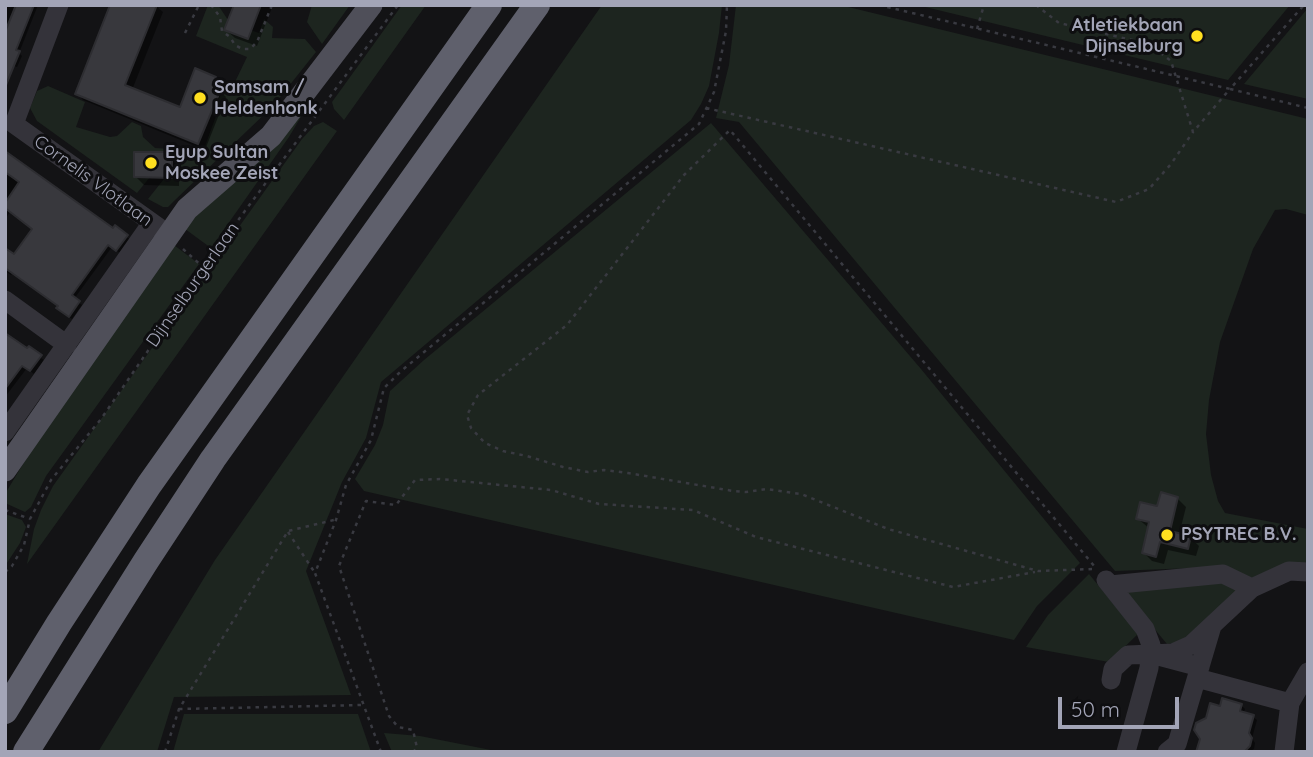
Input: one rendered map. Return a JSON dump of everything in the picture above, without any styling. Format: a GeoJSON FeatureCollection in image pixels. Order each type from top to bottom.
{"type":"FeatureCollection","features":[{"type":"Feature","properties":{"kind":"highway"},"geometry":{"type":"LineString","coordinates":[[5,711],[149,485],[489,5]]}},
{"type":"Feature","properties":{"kind":"highway"},"geometry":{"type":"LineString","coordinates":[[26,752],[139,571],[213,459],[537,5]]}},
{"type":"Feature","properties":{"kind":"main road"},"geometry":{"type":"LineString","coordinates":[[5,470],[160,229],[271,136],[371,5]]}},
{"type":"Feature","properties":{"kind":"street","name":"Cornelis Vlotlaan"},"geometry":{"type":"LineString","coordinates":[[59,5],[13,124],[160,229]]}},
{"type":"Feature","properties":{"kind":"street"},"geometry":{"type":"LineString","coordinates":[[5,432],[67,345],[160,229]]}},
{"type":"Feature","properties":{"kind":"street"},"geometry":{"type":"LineString","coordinates":[[5,300],[67,345]]}},
{"type":"Feature","properties":{"kind":"street"},"geometry":{"type":"LineString","coordinates":[[1111,680],[1113,669],[1128,654],[1172,653],[1191,645],[1252,588],[1289,571],[1308,572]]}},
{"type":"Feature","properties":{"kind":"street"},"geometry":{"type":"LineString","coordinates":[[1128,751],[1151,645],[1145,629],[1108,582],[1223,574],[1252,588]]}},
{"type":"Feature","properties":{"kind":"street"},"geometry":{"type":"LineString","coordinates":[[1167,752],[1177,744],[1212,624]]}},
{"type":"Feature","properties":{"kind":"street"},"geometry":{"type":"LineString","coordinates":[[1151,654],[1290,703]]}},
{"type":"Feature","properties":{"kind":"street"},"geometry":{"type":"LineString","coordinates":[[1284,752],[1290,703],[1308,672]]}},
{"type":"Feature","properties":{"kind":"path"},"geometry":{"type":"LineString","coordinates":[[185,33],[199,5]]}},
{"type":"Feature","properties":{"kind":"path"},"geometry":{"type":"LineString","coordinates":[[211,5],[220,17],[222,32],[242,50],[250,49],[257,42],[272,5]]}},
{"type":"Feature","properties":{"kind":"path","name":"Dijnselburgerlaan"},"geometry":{"type":"LineString","coordinates":[[5,572],[12,566],[24,545],[30,519],[51,480],[101,419],[204,268],[398,5]]}},
{"type":"Feature","properties":{"kind":"path"},"geometry":{"type":"LineString","coordinates":[[315,573],[336,520],[346,485],[370,440],[384,388],[699,124],[714,92],[726,31],[727,5]]}},
{"type":"Feature","properties":{"kind":"path"},"geometry":{"type":"LineString","coordinates":[[879,5],[1308,108]]}},
{"type":"Feature","properties":{"kind":"path"},"geometry":{"type":"LineString","coordinates":[[977,30],[984,5]]}},
{"type":"Feature","properties":{"kind":"path"},"geometry":{"type":"LineString","coordinates":[[1036,5],[1059,23],[1149,44],[1171,61],[1193,132]]}},
{"type":"Feature","properties":{"kind":"path"},"geometry":{"type":"LineString","coordinates":[[706,108],[1116,202],[1149,189],[1171,164],[1193,132],[1304,5]]}},
{"type":"Feature","properties":{"kind":"path"},"geometry":{"type":"LineString","coordinates":[[413,752],[416,748],[413,730],[398,727],[388,716],[339,566],[366,501],[396,505],[415,480],[440,479],[551,490],[599,504],[693,510],[756,537],[953,587],[1038,571],[1097,569],[730,130],[684,174],[567,326],[478,395],[467,415],[471,428],[485,443],[503,451],[589,471],[628,473],[733,491],[766,489],[801,494],[888,530],[1038,571]]}},
{"type":"Feature","properties":{"kind":"path","name":"Cornelis Vlotlaan"},"geometry":{"type":"LineString","coordinates":[[160,229],[204,268]]}},
{"type":"Feature","properties":{"kind":"path"},"geometry":{"type":"LineString","coordinates":[[5,510],[30,519]]}},
{"type":"Feature","properties":{"kind":"path"},"geometry":{"type":"LineString","coordinates":[[165,752],[179,709],[288,531],[336,520]]}},
{"type":"Feature","properties":{"kind":"path"},"geometry":{"type":"LineString","coordinates":[[288,531],[315,573],[381,752]]}},
{"type":"Feature","properties":{"kind":"path"},"geometry":{"type":"LineString","coordinates":[[179,709],[363,705]]}},
{"type":"Feature","properties":{"kind":"shaded area"},"geometry":{"type":"Polygon","coordinates":[[[208,5],[218,5],[230,23],[259,33],[264,19],[273,27],[272,38],[305,39],[316,52],[273,106],[168,207],[163,207],[148,199],[183,155],[205,146],[216,116],[213,113],[223,89],[234,84],[247,57],[196,36],[208,5]]]}},
{"type":"Feature","properties":{"kind":"shaded area"},"geometry":{"type":"Polygon","coordinates":[[[312,5],[350,5],[322,44],[307,22],[312,5]]]}},
{"type":"Feature","properties":{"kind":"shaded area"},"geometry":{"type":"Polygon","coordinates":[[[402,5],[426,5],[344,120],[334,109],[332,102],[402,5]]]}},
{"type":"Feature","properties":{"kind":"shaded area"},"geometry":{"type":"Polygon","coordinates":[[[602,5],[722,5],[709,86],[691,120],[381,382],[366,438],[342,482],[306,571],[351,695],[174,697],[157,752],[98,752],[215,560],[602,5]]]}},
{"type":"Feature","properties":{"kind":"shaded area"},"geometry":{"type":"Polygon","coordinates":[[[736,5],[840,5],[1308,119],[1308,215],[1286,209],[1275,210],[1253,249],[1220,342],[1209,400],[1206,434],[1211,475],[1218,501],[1225,513],[1308,529],[1308,566],[1253,579],[1219,567],[1115,571],[739,122],[716,118],[729,65],[736,5]]]}},
{"type":"Feature","properties":{"kind":"shaded area"},"geometry":{"type":"Polygon","coordinates":[[[917,5],[1290,5],[1228,80],[917,5]]]}},
{"type":"Feature","properties":{"kind":"shaded area"},"geometry":{"type":"Polygon","coordinates":[[[1308,8],[1308,99],[1244,84],[1308,8]]]}},
{"type":"Feature","properties":{"kind":"shaded area"},"geometry":{"type":"Polygon","coordinates":[[[48,86],[85,102],[76,127],[110,137],[117,136],[132,122],[141,126],[143,137],[155,148],[173,149],[137,193],[37,121],[30,108],[37,91],[48,86]]]}},
{"type":"Feature","properties":{"kind":"shaded area"},"geometry":{"type":"Polygon","coordinates":[[[310,93],[302,115],[289,137],[211,248],[181,226],[310,93]]]}},
{"type":"Feature","properties":{"kind":"shaded area"},"geometry":{"type":"Polygon","coordinates":[[[323,122],[337,131],[27,564],[34,529],[53,486],[302,139],[314,126],[323,122]]]}},
{"type":"Feature","properties":{"kind":"shaded area"},"geometry":{"type":"Polygon","coordinates":[[[711,123],[921,369],[1080,563],[1037,606],[1014,640],[364,491],[355,479],[375,445],[383,425],[390,391],[711,123]]]}},
{"type":"Feature","properties":{"kind":"shaded area"},"geometry":{"type":"Polygon","coordinates":[[[170,242],[199,264],[46,476],[31,507],[25,512],[5,503],[5,494],[53,414],[170,242]]]}},
{"type":"Feature","properties":{"kind":"shaded area"},"geometry":{"type":"Polygon","coordinates":[[[5,514],[22,520],[26,527],[20,543],[5,566],[5,514]]]}},
{"type":"Feature","properties":{"kind":"shaded area"},"geometry":{"type":"Polygon","coordinates":[[[1089,574],[1138,634],[1109,662],[1026,647],[1048,615],[1089,574]]]}},
{"type":"Feature","properties":{"kind":"shaded area"},"geometry":{"type":"Polygon","coordinates":[[[1218,581],[1239,591],[1185,642],[1167,644],[1122,590],[1218,581]]]}},
{"type":"Feature","properties":{"kind":"shaded area"},"geometry":{"type":"Polygon","coordinates":[[[184,714],[358,714],[371,752],[173,752],[184,714]]]}},
{"type":"Feature","properties":{"kind":"shaded area"},"geometry":{"type":"Polygon","coordinates":[[[384,733],[420,736],[501,752],[392,752],[384,733]]]}},
{"type":"Feature","properties":{"kind":"building"},"geometry":{"type":"Polygon","coordinates":[[[16,5],[34,5],[16,50],[20,51],[6,85],[5,32],[16,5]]]}},
{"type":"Feature","properties":{"kind":"building"},"geometry":{"type":"Polygon","coordinates":[[[110,5],[157,5],[125,85],[180,107],[195,68],[216,77],[212,85],[221,89],[198,144],[75,94],[110,5]]]}},
{"type":"Feature","properties":{"kind":"building"},"geometry":{"type":"Polygon","coordinates":[[[234,5],[261,5],[248,39],[224,30],[234,5]]]}},
{"type":"Feature","properties":{"kind":"building"},"geometry":{"type":"Polygon","coordinates":[[[5,151],[113,228],[115,225],[128,235],[116,251],[108,245],[72,295],[80,301],[69,317],[5,268],[5,248],[14,254],[32,229],[5,208],[5,203],[19,182],[5,172],[5,151]]]}},
{"type":"Feature","properties":{"kind":"building"},"geometry":{"type":"Polygon","coordinates":[[[134,152],[172,152],[172,178],[134,177],[134,152]]]}},
{"type":"Feature","properties":{"kind":"building"},"geometry":{"type":"Polygon","coordinates":[[[5,333],[42,355],[30,371],[22,366],[5,389],[5,333]]]}},
{"type":"Feature","properties":{"kind":"building"},"geometry":{"type":"Polygon","coordinates":[[[1161,492],[1178,497],[1170,531],[1191,536],[1188,549],[1160,542],[1156,557],[1142,553],[1149,522],[1136,519],[1140,502],[1157,506],[1161,492]]]}},
{"type":"Feature","properties":{"kind":"building"},"geometry":{"type":"Polygon","coordinates":[[[1222,698],[1242,704],[1240,711],[1254,715],[1249,733],[1252,738],[1250,746],[1244,752],[1196,752],[1200,739],[1194,730],[1196,723],[1206,718],[1210,703],[1220,706],[1222,698]]]}},
{"type":"Feature","properties":{"kind":"place","name":"Atletiekbaan Dijnselburg"},"geometry":{"type":"Point","coordinates":[1197,36]}},
{"type":"Feature","properties":{"kind":"place","name":"Samsam / Heldenhonk"},"geometry":{"type":"Point","coordinates":[200,98]}},
{"type":"Feature","properties":{"kind":"place","name":"Eyup Sultan Moskee Zeist"},"geometry":{"type":"Point","coordinates":[151,163]}},
{"type":"Feature","properties":{"kind":"place","name":"PSYTREC B.V."},"geometry":{"type":"Point","coordinates":[1167,535]}}]}
